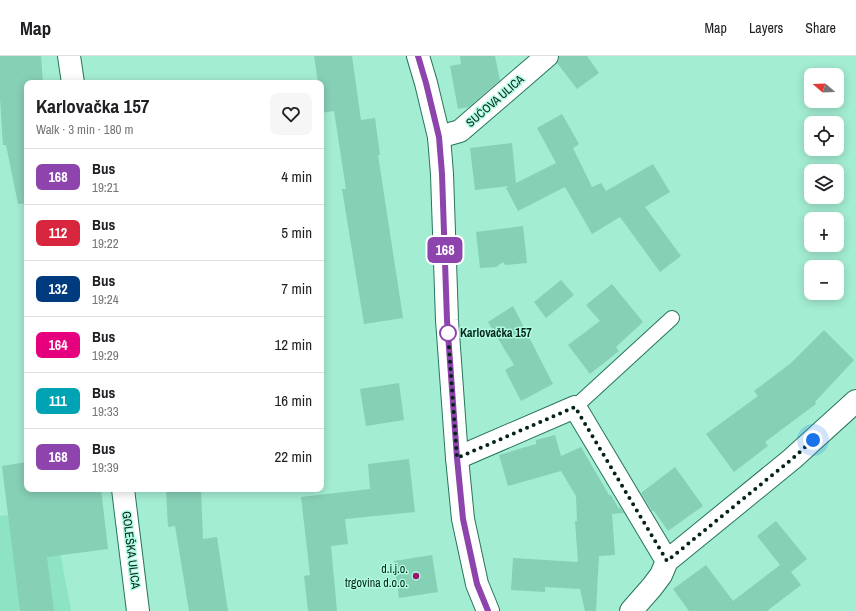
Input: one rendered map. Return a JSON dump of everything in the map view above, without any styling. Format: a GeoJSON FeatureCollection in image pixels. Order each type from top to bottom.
{"type":"FeatureCollection","features":[{"type":"Feature","properties":{"kind":"street"},"geometry":{"type":"LineString","coordinates":[[69,56],[73,80]]}},
{"type":"Feature","properties":{"kind":"street"},"geometry":{"type":"LineString","coordinates":[[418,56],[439,137],[442,174],[447,320],[463,519],[477,584],[488,611]]}},
{"type":"Feature","properties":{"kind":"street","name":"SUĆOVA ULICA"},"geometry":{"type":"LineString","coordinates":[[439,137],[460,131],[547,56]]}},
{"type":"Feature","properties":{"kind":"street"},"geometry":{"type":"LineString","coordinates":[[631,611],[661,575],[667,561],[792,459],[856,401]]}},
{"type":"Feature","properties":{"kind":"street"},"geometry":{"type":"LineString","coordinates":[[457,458],[575,407],[667,561]]}},
{"type":"Feature","properties":{"kind":"street","name":"GOLEŠKA ULICA"},"geometry":{"type":"LineString","coordinates":[[123,492],[138,611]]}},
{"type":"Feature","properties":{"kind":"lane"},"geometry":{"type":"LineString","coordinates":[[575,407],[672,318]]}},
{"type":"Feature","properties":{"kind":"shaded area"},"geometry":{"type":"Polygon","coordinates":[[[52,509],[71,611],[0,611],[0,516],[52,509]]]}},
{"type":"Feature","properties":{"kind":"building"},"geometry":{"type":"Polygon","coordinates":[[[0,56],[41,56],[43,80],[24,80],[24,203],[18,204],[6,145],[3,145],[0,98],[0,56]]]}},
{"type":"Feature","properties":{"kind":"building"},"geometry":{"type":"Polygon","coordinates":[[[314,56],[352,56],[361,120],[375,118],[380,155],[378,155],[403,318],[364,324],[342,189],[346,189],[334,111],[324,113],[324,80],[318,80],[314,56]]]}},
{"type":"Feature","properties":{"kind":"building"},"geometry":{"type":"Polygon","coordinates":[[[460,56],[495,56],[500,80],[469,107],[458,109],[450,66],[461,64],[460,56]]]}},
{"type":"Feature","properties":{"kind":"building"},"geometry":{"type":"Polygon","coordinates":[[[559,56],[587,56],[599,73],[577,89],[557,63],[559,56]]]}},
{"type":"Feature","properties":{"kind":"building"},"geometry":{"type":"Polygon","coordinates":[[[562,114],[579,144],[573,148],[592,187],[601,183],[606,191],[653,164],[670,192],[645,207],[681,256],[660,272],[620,217],[592,234],[565,187],[518,211],[506,188],[509,186],[475,190],[470,148],[512,143],[516,183],[556,163],[537,128],[562,114]]]}},
{"type":"Feature","properties":{"kind":"building"},"geometry":{"type":"Polygon","coordinates":[[[523,226],[527,263],[505,265],[503,262],[496,267],[480,268],[476,232],[523,226]]]}},
{"type":"Feature","properties":{"kind":"building"},"geometry":{"type":"Polygon","coordinates":[[[561,280],[574,295],[546,318],[534,302],[561,280]]]}},
{"type":"Feature","properties":{"kind":"building"},"geometry":{"type":"Polygon","coordinates":[[[612,284],[643,322],[616,347],[619,351],[590,374],[568,345],[600,321],[586,305],[612,284]]]}},
{"type":"Feature","properties":{"kind":"building"},"geometry":{"type":"Polygon","coordinates":[[[513,306],[553,384],[521,401],[505,370],[514,365],[488,322],[513,306]]]}},
{"type":"Feature","properties":{"kind":"building"},"geometry":{"type":"Polygon","coordinates":[[[824,330],[854,360],[815,402],[816,404],[765,442],[768,446],[734,472],[706,434],[758,396],[754,391],[791,363],[824,330]]]}},
{"type":"Feature","properties":{"kind":"building"},"geometry":{"type":"Polygon","coordinates":[[[399,383],[404,420],[366,426],[360,389],[399,383]]]}},
{"type":"Feature","properties":{"kind":"building"},"geometry":{"type":"Polygon","coordinates":[[[555,435],[561,456],[581,447],[609,495],[611,495],[619,509],[620,507],[624,513],[612,514],[615,555],[599,556],[596,611],[585,611],[580,589],[545,587],[545,592],[511,590],[513,558],[578,562],[575,521],[577,521],[576,496],[561,471],[508,486],[499,455],[536,444],[536,440],[555,435]]]}},
{"type":"Feature","properties":{"kind":"building"},"geometry":{"type":"Polygon","coordinates":[[[409,459],[415,512],[345,519],[348,544],[331,546],[337,611],[308,611],[304,576],[310,575],[301,497],[370,489],[368,464],[409,459]]]}},
{"type":"Feature","properties":{"kind":"building"},"geometry":{"type":"Polygon","coordinates":[[[24,462],[24,492],[101,492],[108,549],[47,557],[54,611],[20,611],[2,466],[24,462]]]}},
{"type":"Feature","properties":{"kind":"building"},"geometry":{"type":"Polygon","coordinates":[[[675,467],[703,506],[668,531],[654,511],[652,511],[641,493],[675,467]]]}},
{"type":"Feature","properties":{"kind":"building"},"geometry":{"type":"Polygon","coordinates":[[[166,492],[201,492],[203,539],[217,537],[228,611],[189,611],[175,526],[168,527],[166,492]]]}},
{"type":"Feature","properties":{"kind":"building"},"geometry":{"type":"Polygon","coordinates":[[[776,521],[807,559],[791,572],[801,585],[767,611],[689,611],[673,589],[706,565],[733,601],[780,565],[757,536],[776,521]]]}},
{"type":"Feature","properties":{"kind":"building","name":"d.i.j.o. trgovina d.o.o."},"geometry":{"type":"Polygon","coordinates":[[[432,555],[438,592],[399,598],[394,561],[432,555]]]}},
{"type":"Feature","properties":{"kind":"bus line","name":"168"},"geometry":{"type":"LineString","coordinates":[[418,56],[439,137],[442,174],[447,320],[463,519],[477,584],[488,611]]}},
{"type":"Feature","properties":{"kind":"place","name":"Karlovačka 157"},"geometry":{"type":"Point","coordinates":[448,333]}},
{"type":"Feature","properties":{"kind":"place","name":"d.i.j.o. trgovina d.o.o."},"geometry":{"type":"Point","coordinates":[416,576]}},
{"type":"Feature","properties":{"kind":"route"},"geometry":{"type":"LineString","coordinates":[[448,333],[457,458],[575,407],[667,561],[792,459],[813,440]]}}]}
